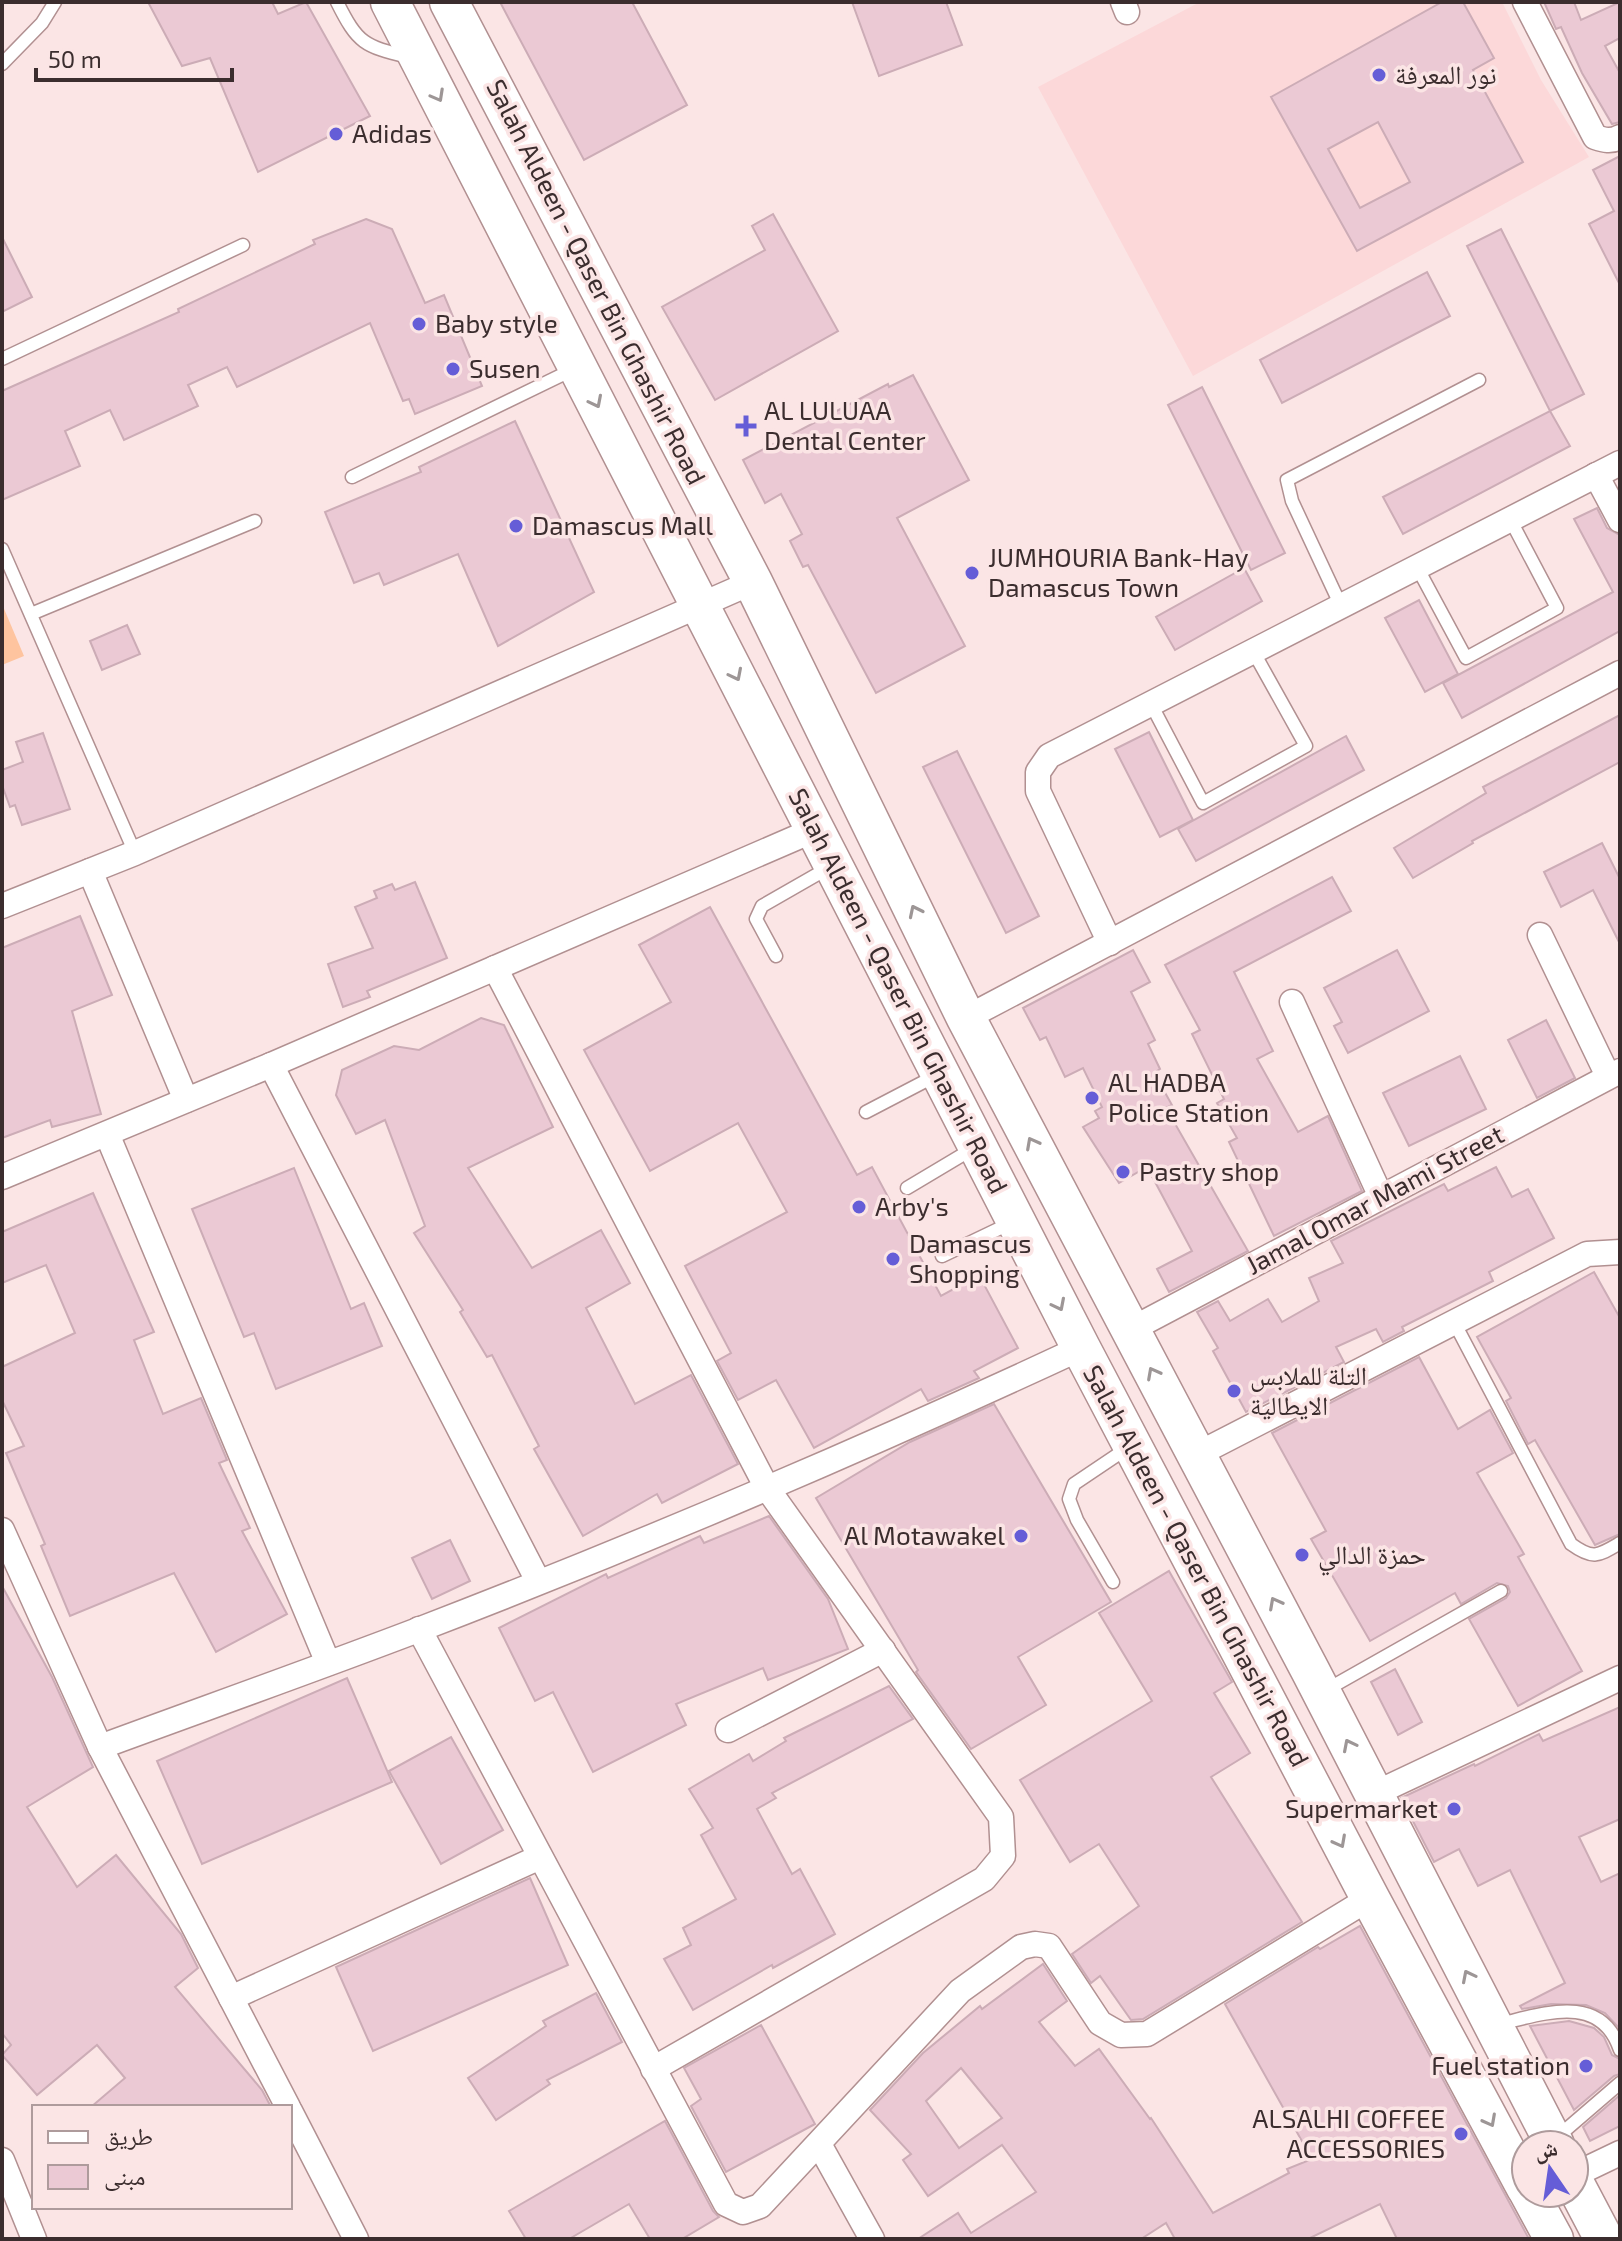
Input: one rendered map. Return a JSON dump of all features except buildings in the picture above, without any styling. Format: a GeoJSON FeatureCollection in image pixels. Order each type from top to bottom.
{"type":"FeatureCollection","features":[{"type":"Feature","properties":{"kind":"highway","name":"Salah Aldeen - Qaser Bin Ghashir Road"},"geometry":{"type":"LineString","coordinates":[[390,2],[1081,1348],[1510,2158]]}},
{"type":"Feature","properties":{"kind":"highway","name":"Salah Aldeen - Qaser Bin Ghashir Road"},"geometry":{"type":"LineString","coordinates":[[449,2],[753,582],[966,1018],[1316,1682],[1547,2129]]}},
{"type":"Feature","properties":{"kind":"highway","name":"Salah Aldeen - Qaser Bin Ghashir Road"},"geometry":{"type":"LineString","coordinates":[[1537,2209],[1554,2239]]}},
{"type":"Feature","properties":{"kind":"highway"},"geometry":{"type":"LineString","coordinates":[[1588,2209],[1604,2239]]}},
{"type":"Feature","properties":{"kind":"street"},"geometry":{"type":"LineString","coordinates":[[1525,2],[1595,137],[1614,140],[1620,137]]}},
{"type":"Feature","properties":{"kind":"street"},"geometry":{"type":"LineString","coordinates":[[1110,943],[1038,791],[1038,772],[1049,756],[1620,463]]}},
{"type":"Feature","properties":{"kind":"street"},"geometry":{"type":"LineString","coordinates":[[1596,475],[1620,520]]}},
{"type":"Feature","properties":{"kind":"street"},"geometry":{"type":"LineString","coordinates":[[2,906],[135,853],[753,582]]}},
{"type":"Feature","properties":{"kind":"street"},"geometry":{"type":"LineString","coordinates":[[966,1018],[1620,673]]}},
{"type":"Feature","properties":{"kind":"street"},"geometry":{"type":"LineString","coordinates":[[2,1177],[271,1065],[814,830]]}},
{"type":"Feature","properties":{"kind":"street"},"geometry":{"type":"LineString","coordinates":[[90,871],[186,1100]]}},
{"type":"Feature","properties":{"kind":"street"},"geometry":{"type":"LineString","coordinates":[[1540,935],[1614,1074]]}},
{"type":"Feature","properties":{"kind":"street"},"geometry":{"type":"LineString","coordinates":[[495,968],[767,1488],[1001,1817],[1003,1856],[984,1879],[653,2069]]}},
{"type":"Feature","properties":{"kind":"street"},"geometry":{"type":"LineString","coordinates":[[1292,1002],[1381,1197]]}},
{"type":"Feature","properties":{"kind":"street"},"geometry":{"type":"LineString","coordinates":[[271,1065],[538,1581]]}},
{"type":"Feature","properties":{"kind":"street","name":"Jamal Omar Mami Street"},"geometry":{"type":"LineString","coordinates":[[1130,1330],[1614,1074]]}},
{"type":"Feature","properties":{"kind":"street"},"geometry":{"type":"LineString","coordinates":[[107,1134],[328,1663]]}},
{"type":"Feature","properties":{"kind":"street"},"geometry":{"type":"LineString","coordinates":[[1196,1455],[1587,1254],[1620,1252]]}},
{"type":"Feature","properties":{"kind":"street"},"geometry":{"type":"LineString","coordinates":[[100,1747],[419,1629],[767,1488],[919,1424],[1081,1348]]}},
{"type":"Feature","properties":{"kind":"street"},"geometry":{"type":"LineString","coordinates":[[2,1530],[100,1747],[287,2105]]}},
{"type":"Feature","properties":{"kind":"street"},"geometry":{"type":"LineString","coordinates":[[419,1629],[726,2204],[743,2212],[760,2206],[960,1991],[1021,1947],[1035,1944],[1049,1946],[1100,2023],[1121,2035],[1147,2034],[1370,1898]]}},
{"type":"Feature","properties":{"kind":"street"},"geometry":{"type":"LineString","coordinates":[[728,1730],[883,1650]]}},
{"type":"Feature","properties":{"kind":"street"},"geometry":{"type":"LineString","coordinates":[[1374,1794],[1620,1678]]}},
{"type":"Feature","properties":{"kind":"street"},"geometry":{"type":"LineString","coordinates":[[231,1998],[540,1857]]}},
{"type":"Feature","properties":{"kind":"street"},"geometry":{"type":"LineString","coordinates":[[292,2115],[356,2239]]}},
{"type":"Feature","properties":{"kind":"street"},"geometry":{"type":"LineString","coordinates":[[819,2144],[872,2239]]}},
{"type":"Feature","properties":{"kind":"street"},"geometry":{"type":"LineString","coordinates":[[1590,2167],[1620,2153]]}},
{"type":"Feature","properties":{"kind":"street"},"geometry":{"type":"LineString","coordinates":[[2,2160],[34,2239]]}},
{"type":"Feature","properties":{"kind":"lane"},"geometry":{"type":"LineString","coordinates":[[2,64],[42,23],[55,2]]}},
{"type":"Feature","properties":{"kind":"lane"},"geometry":{"type":"LineString","coordinates":[[337,2],[352,32],[368,45],[418,60]]}},
{"type":"Feature","properties":{"kind":"lane"},"geometry":{"type":"LineString","coordinates":[[2,359],[243,245]]}},
{"type":"Feature","properties":{"kind":"lane"},"geometry":{"type":"LineString","coordinates":[[352,477],[579,367]]}},
{"type":"Feature","properties":{"kind":"lane"},"geometry":{"type":"LineString","coordinates":[[1341,606],[1292,501],[1287,480],[1479,380]]}},
{"type":"Feature","properties":{"kind":"lane"},"geometry":{"type":"LineString","coordinates":[[1417,567],[1466,658],[1557,608],[1510,519]]}},
{"type":"Feature","properties":{"kind":"lane"},"geometry":{"type":"LineString","coordinates":[[31,614],[255,521]]}},
{"type":"Feature","properties":{"kind":"lane"},"geometry":{"type":"LineString","coordinates":[[2,549],[135,853]]}},
{"type":"Feature","properties":{"kind":"lane"},"geometry":{"type":"LineString","coordinates":[[1151,704],[1203,803],[1306,746],[1253,651]]}},
{"type":"Feature","properties":{"kind":"lane"},"geometry":{"type":"LineString","coordinates":[[776,956],[756,919],[762,906],[833,866]]}},
{"type":"Feature","properties":{"kind":"lane"},"geometry":{"type":"LineString","coordinates":[[866,1112],[940,1074]]}},
{"type":"Feature","properties":{"kind":"lane"},"geometry":{"type":"LineString","coordinates":[[907,1188],[977,1146]]}},
{"type":"Feature","properties":{"kind":"lane"},"geometry":{"type":"LineString","coordinates":[[942,1256],[1016,1221]]}},
{"type":"Feature","properties":{"kind":"lane"},"geometry":{"type":"LineString","coordinates":[[1454,1322],[1571,1544],[1585,1554],[1599,1555],[1620,1543]]}},
{"type":"Feature","properties":{"kind":"lane"},"geometry":{"type":"LineString","coordinates":[[1113,1582],[1077,1520],[1069,1499],[1074,1484],[1132,1445]]}},
{"type":"Feature","properties":{"kind":"lane"},"geometry":{"type":"LineString","coordinates":[[1316,1682],[1501,1591]]}},
{"type":"Feature","properties":{"kind":"lane"},"geometry":{"type":"LineString","coordinates":[[1493,2025],[1564,2010],[1593,2014],[1616,2038],[1620,2050]]}},
{"type":"Feature","properties":{"kind":"lane"},"geometry":{"type":"LineString","coordinates":[[1569,2129],[1620,2083]]}},
{"type":"Feature","properties":{"kind":"shaded area"},"geometry":{"type":"Polygon","coordinates":[[[1200,2],[1502,2],[1541,80],[1589,157],[1193,376],[1038,87],[1200,2]]]}},
{"type":"Feature","properties":{"kind":"shaded area"},"geometry":{"type":"Polygon","coordinates":[[[2,604],[24,656],[2,665],[2,604]]]}},
{"type":"Feature","properties":{"kind":"place","name":"نور المعرفة"},"geometry":{"type":"Point","coordinates":[1379,75]}},
{"type":"Feature","properties":{"kind":"place","name":"Adidas"},"geometry":{"type":"Point","coordinates":[336,134]}},
{"type":"Feature","properties":{"kind":"place","name":"Baby style"},"geometry":{"type":"Point","coordinates":[419,324]}},
{"type":"Feature","properties":{"kind":"place","name":"Susen"},"geometry":{"type":"Point","coordinates":[453,369]}},
{"type":"Feature","properties":{"kind":"place","name":"AL LULUAA Dental Center"},"geometry":{"type":"Point","coordinates":[746,426]}},
{"type":"Feature","properties":{"kind":"place","name":"Damascus Mall"},"geometry":{"type":"Point","coordinates":[516,526]}},
{"type":"Feature","properties":{"kind":"place","name":"JUMHOURIA Bank-Hay Damascus Town"},"geometry":{"type":"Point","coordinates":[972,573]}},
{"type":"Feature","properties":{"kind":"place","name":"AL HADBA Police Station"},"geometry":{"type":"Point","coordinates":[1092,1098]}},
{"type":"Feature","properties":{"kind":"place","name":"Pastry shop"},"geometry":{"type":"Point","coordinates":[1123,1172]}},
{"type":"Feature","properties":{"kind":"place","name":"Arby's"},"geometry":{"type":"Point","coordinates":[859,1207]}},
{"type":"Feature","properties":{"kind":"place","name":"Damascus Shopping"},"geometry":{"type":"Point","coordinates":[893,1259]}},
{"type":"Feature","properties":{"kind":"place","name":"التلة للملابس الايطالية"},"geometry":{"type":"Point","coordinates":[1234,1391]}},
{"type":"Feature","properties":{"kind":"place","name":"Al Motawakel"},"geometry":{"type":"Point","coordinates":[1021,1536]}},
{"type":"Feature","properties":{"kind":"place","name":"حمزة الدالي"},"geometry":{"type":"Point","coordinates":[1302,1555]}},
{"type":"Feature","properties":{"kind":"place","name":"Supermarket"},"geometry":{"type":"Point","coordinates":[1454,1809]}},
{"type":"Feature","properties":{"kind":"place","name":"Fuel station"},"geometry":{"type":"Point","coordinates":[1586,2066]}},
{"type":"Feature","properties":{"kind":"place","name":"ALSALHI COFFEE ACCESSORIES"},"geometry":{"type":"Point","coordinates":[1461,2134]}}]}
